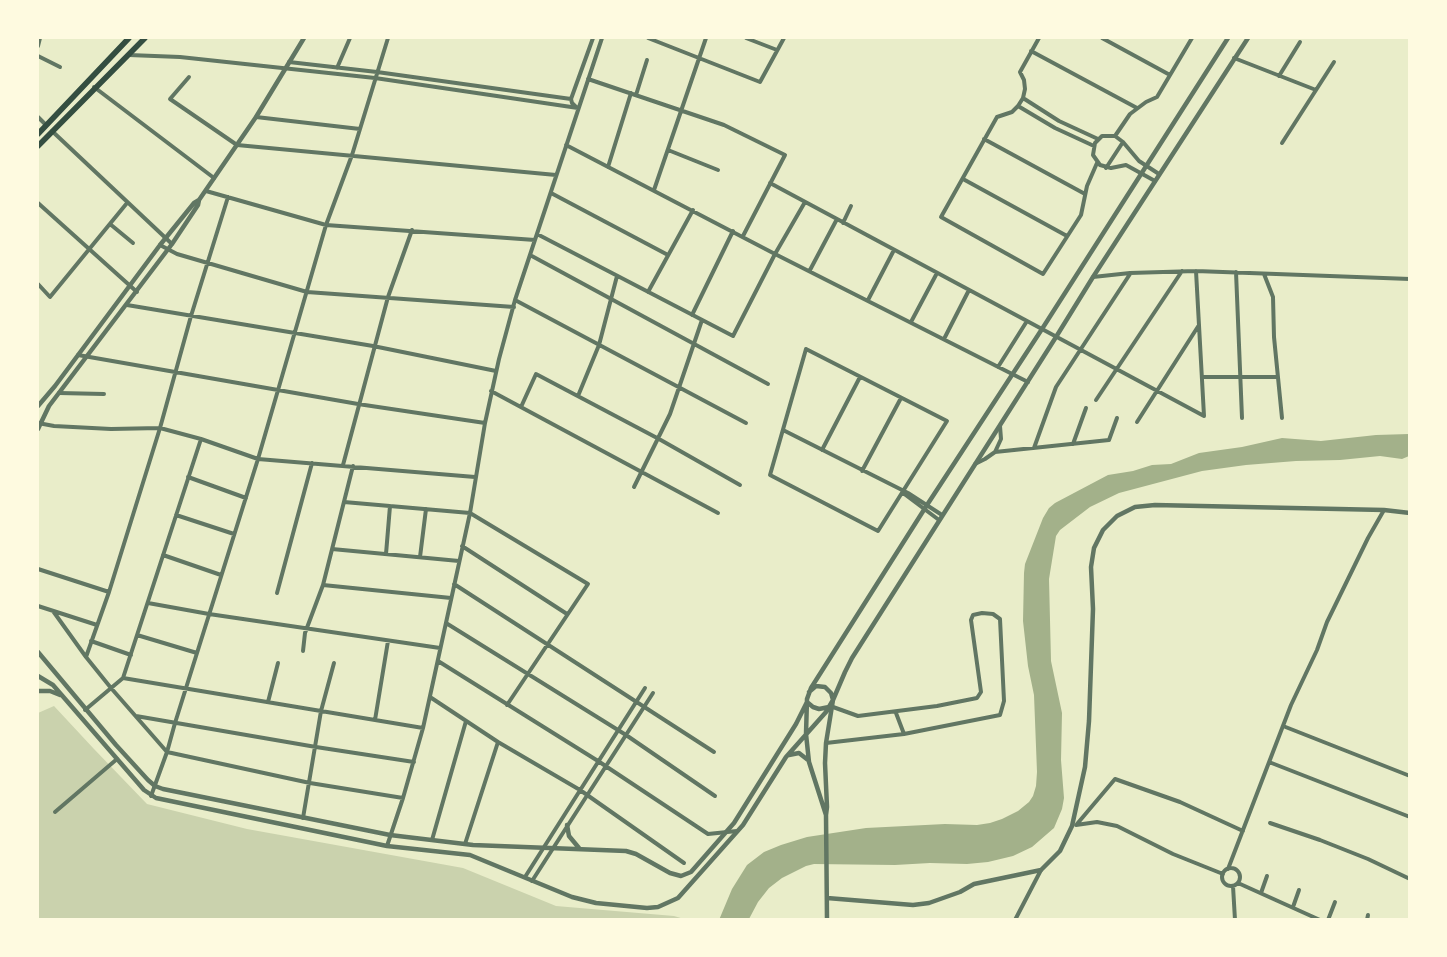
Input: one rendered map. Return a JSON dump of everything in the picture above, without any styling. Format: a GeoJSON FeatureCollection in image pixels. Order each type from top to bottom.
{"type":"FeatureCollection","features":[{"type":"Feature","properties":{"kind":"main road"},"geometry":{"type":"LineString","coordinates":[[38,134],[129,38]]}},
{"type":"Feature","properties":{"kind":"main road"},"geometry":{"type":"LineString","coordinates":[[38,146],[94,87],[145,38]]}},
{"type":"Feature","properties":{"kind":"street"},"geometry":{"type":"LineString","coordinates":[[38,46],[40,38]]}},
{"type":"Feature","properties":{"kind":"street"},"geometry":{"type":"LineString","coordinates":[[38,403],[55,386],[160,245],[206,191],[256,118],[304,38]]}},
{"type":"Feature","properties":{"kind":"street"},"geometry":{"type":"LineString","coordinates":[[337,68],[350,38]]}},
{"type":"Feature","properties":{"kind":"street"},"geometry":{"type":"LineString","coordinates":[[152,796],[258,459],[326,225],[352,155],[388,38]]}},
{"type":"Feature","properties":{"kind":"street"},"geometry":{"type":"LineString","coordinates":[[578,108],[574,106],[571,99],[593,38]]}},
{"type":"Feature","properties":{"kind":"street"},"geometry":{"type":"LineString","coordinates":[[386,846],[403,798],[423,728],[470,513],[475,477],[496,371],[515,300],[602,38]]}},
{"type":"Feature","properties":{"kind":"street"},"geometry":{"type":"LineString","coordinates":[[648,38],[760,82],[784,38]]}},
{"type":"Feature","properties":{"kind":"street"},"geometry":{"type":"LineString","coordinates":[[654,190],[706,38]]}},
{"type":"Feature","properties":{"kind":"street"},"geometry":{"type":"LineString","coordinates":[[746,38],[777,50]]}},
{"type":"Feature","properties":{"kind":"street"},"geometry":{"type":"LineString","coordinates":[[1039,38],[1020,72],[1024,80],[1023,98],[1018,106],[1005,115],[997,117],[942,217],[1043,274],[1081,216],[1085,194],[1097,163]]}},
{"type":"Feature","properties":{"kind":"street"},"geometry":{"type":"LineString","coordinates":[[1102,38],[1170,75]]}},
{"type":"Feature","properties":{"kind":"street"},"geometry":{"type":"LineString","coordinates":[[1115,136],[1124,121],[1137,108],[1157,97],[1192,38]]}},
{"type":"Feature","properties":{"kind":"street"},"geometry":{"type":"LineString","coordinates":[[826,815],[809,762],[806,734],[809,692],[926,506],[1013,374],[1228,38]]}},
{"type":"Feature","properties":{"kind":"street"},"geometry":{"type":"LineString","coordinates":[[827,920],[826,743],[833,700],[852,658],[1154,181],[1248,38]]}},
{"type":"Feature","properties":{"kind":"street"},"geometry":{"type":"LineString","coordinates":[[1279,76],[1300,42]]}},
{"type":"Feature","properties":{"kind":"street"},"geometry":{"type":"LineString","coordinates":[[1032,51],[1137,108]]}},
{"type":"Feature","properties":{"kind":"street"},"geometry":{"type":"LineString","coordinates":[[128,55],[180,56],[375,78],[578,108]]}},
{"type":"Feature","properties":{"kind":"street"},"geometry":{"type":"LineString","coordinates":[[38,56],[60,67]]}},
{"type":"Feature","properties":{"kind":"street"},"geometry":{"type":"LineString","coordinates":[[1234,58],[1316,90]]}},
{"type":"Feature","properties":{"kind":"street"},"geometry":{"type":"LineString","coordinates":[[636,95],[647,60]]}},
{"type":"Feature","properties":{"kind":"street"},"geometry":{"type":"LineString","coordinates":[[289,62],[377,72],[571,99]]}},
{"type":"Feature","properties":{"kind":"street"},"geometry":{"type":"LineString","coordinates":[[1282,143],[1334,62]]}},
{"type":"Feature","properties":{"kind":"street"},"geometry":{"type":"LineString","coordinates":[[189,77],[170,99],[238,144],[556,175]]}},
{"type":"Feature","properties":{"kind":"street"},"geometry":{"type":"LineString","coordinates":[[588,79],[724,125],[784,155],[743,236]]}},
{"type":"Feature","properties":{"kind":"street"},"geometry":{"type":"LineString","coordinates":[[94,87],[214,178]]}},
{"type":"Feature","properties":{"kind":"street"},"geometry":{"type":"LineString","coordinates":[[608,167],[631,93]]}},
{"type":"Feature","properties":{"kind":"street"},"geometry":{"type":"LineString","coordinates":[[1023,98],[1059,121],[1098,139]]}},
{"type":"Feature","properties":{"kind":"street"},"geometry":{"type":"LineString","coordinates":[[1018,106],[1055,128],[1094,146]]}},
{"type":"Feature","properties":{"kind":"street"},"geometry":{"type":"LineString","coordinates":[[38,117],[46,125]]}},
{"type":"Feature","properties":{"kind":"street"},"geometry":{"type":"LineString","coordinates":[[256,118],[360,129]]}},
{"type":"Feature","properties":{"kind":"street"},"geometry":{"type":"LineString","coordinates":[[52,131],[172,244]]}},
{"type":"Feature","properties":{"kind":"street"},"geometry":{"type":"LineString","coordinates":[[1154,181],[1126,165],[1106,168],[1097,163],[1093,155],[1094,146],[1098,139],[1106,135],[1115,136],[1123,142],[1133,155],[1159,174]]}},
{"type":"Feature","properties":{"kind":"street"},"geometry":{"type":"LineString","coordinates":[[984,139],[1085,194]]}},
{"type":"Feature","properties":{"kind":"street"},"geometry":{"type":"LineString","coordinates":[[1106,168],[1123,142]]}},
{"type":"Feature","properties":{"kind":"street"},"geometry":{"type":"LineString","coordinates":[[566,145],[775,254],[810,270],[1028,382]]}},
{"type":"Feature","properties":{"kind":"street"},"geometry":{"type":"LineString","coordinates":[[668,150],[718,170]]}},
{"type":"Feature","properties":{"kind":"street"},"geometry":{"type":"LineString","coordinates":[[963,178],[1068,236]]}},
{"type":"Feature","properties":{"kind":"street"},"geometry":{"type":"LineString","coordinates":[[770,183],[1204,416],[1196,271]]}},
{"type":"Feature","properties":{"kind":"street"},"geometry":{"type":"LineString","coordinates":[[206,191],[326,225],[535,240]]}},
{"type":"Feature","properties":{"kind":"street"},"geometry":{"type":"LineString","coordinates":[[550,192],[668,255]]}},
{"type":"Feature","properties":{"kind":"street"},"geometry":{"type":"LineString","coordinates":[[86,657],[109,592],[160,428],[191,316],[228,197]]}},
{"type":"Feature","properties":{"kind":"street"},"geometry":{"type":"LineString","coordinates":[[38,429],[44,414],[168,250],[198,205],[199,200]]}},
{"type":"Feature","properties":{"kind":"street"},"geometry":{"type":"LineString","coordinates":[[38,284],[50,297],[127,202]]}},
{"type":"Feature","properties":{"kind":"street"},"geometry":{"type":"LineString","coordinates":[[537,234],[733,336],[775,254],[805,202]]}},
{"type":"Feature","properties":{"kind":"street"},"geometry":{"type":"LineString","coordinates":[[38,203],[137,292]]}},
{"type":"Feature","properties":{"kind":"street"},"geometry":{"type":"LineString","coordinates":[[844,223],[851,206]]}},
{"type":"Feature","properties":{"kind":"street"},"geometry":{"type":"LineString","coordinates":[[648,292],[692,210]]}},
{"type":"Feature","properties":{"kind":"street"},"geometry":{"type":"LineString","coordinates":[[810,270],[837,219]]}},
{"type":"Feature","properties":{"kind":"street"},"geometry":{"type":"LineString","coordinates":[[110,224],[133,243]]}},
{"type":"Feature","properties":{"kind":"street"},"geometry":{"type":"LineString","coordinates":[[343,465],[373,346],[412,230]]}},
{"type":"Feature","properties":{"kind":"street"},"geometry":{"type":"LineString","coordinates":[[692,315],[733,231]]}},
{"type":"Feature","properties":{"kind":"street"},"geometry":{"type":"LineString","coordinates":[[160,245],[168,250],[208,263],[307,292],[514,307]]}},
{"type":"Feature","properties":{"kind":"street"},"geometry":{"type":"LineString","coordinates":[[868,300],[894,250]]}},
{"type":"Feature","properties":{"kind":"street"},"geometry":{"type":"LineString","coordinates":[[530,255],[768,384]]}},
{"type":"Feature","properties":{"kind":"street"},"geometry":{"type":"LineString","coordinates":[[1096,400],[1182,271]]}},
{"type":"Feature","properties":{"kind":"street"},"geometry":{"type":"LineString","coordinates":[[1093,277],[1130,273],[1196,271],[1410,279]]}},
{"type":"Feature","properties":{"kind":"street"},"geometry":{"type":"LineString","coordinates":[[1236,272],[1242,418]]}},
{"type":"Feature","properties":{"kind":"street"},"geometry":{"type":"LineString","coordinates":[[912,322],[937,273]]}},
{"type":"Feature","properties":{"kind":"street"},"geometry":{"type":"LineString","coordinates":[[1034,448],[1056,387],[1130,273]]}},
{"type":"Feature","properties":{"kind":"street"},"geometry":{"type":"LineString","coordinates":[[1264,274],[1273,297],[1277,377],[1282,418]]}},
{"type":"Feature","properties":{"kind":"street"},"geometry":{"type":"LineString","coordinates":[[578,396],[598,345],[617,276]]}},
{"type":"Feature","properties":{"kind":"street"},"geometry":{"type":"LineString","coordinates":[[944,339],[970,290]]}},
{"type":"Feature","properties":{"kind":"street"},"geometry":{"type":"LineString","coordinates":[[515,300],[746,423]]}},
{"type":"Feature","properties":{"kind":"street"},"geometry":{"type":"LineString","coordinates":[[127,305],[373,346],[496,371]]}},
{"type":"Feature","properties":{"kind":"street"},"geometry":{"type":"LineString","coordinates":[[634,487],[658,439],[680,388],[702,320]]}},
{"type":"Feature","properties":{"kind":"street"},"geometry":{"type":"LineString","coordinates":[[998,367],[1027,321]]}},
{"type":"Feature","properties":{"kind":"street"},"geometry":{"type":"LineString","coordinates":[[1138,422],[1199,325]]}},
{"type":"Feature","properties":{"kind":"street"},"geometry":{"type":"LineString","coordinates":[[806,349],[902,398],[947,421],[878,531],[770,475],[806,349]]}},
{"type":"Feature","properties":{"kind":"street"},"geometry":{"type":"LineString","coordinates":[[78,355],[358,404],[485,423]]}},
{"type":"Feature","properties":{"kind":"street"},"geometry":{"type":"LineString","coordinates":[[521,407],[536,374],[740,484]]}},
{"type":"Feature","properties":{"kind":"street"},"geometry":{"type":"LineString","coordinates":[[822,450],[860,377]]}},
{"type":"Feature","properties":{"kind":"street"},"geometry":{"type":"LineString","coordinates":[[1202,377],[1277,377]]}},
{"type":"Feature","properties":{"kind":"street"},"geometry":{"type":"LineString","coordinates":[[491,391],[718,513]]}},
{"type":"Feature","properties":{"kind":"street"},"geometry":{"type":"LineString","coordinates":[[59,394],[104,394]]}},
{"type":"Feature","properties":{"kind":"street"},"geometry":{"type":"LineString","coordinates":[[862,471],[902,398]]}},
{"type":"Feature","properties":{"kind":"street"},"geometry":{"type":"LineString","coordinates":[[1073,444],[1086,408]]}},
{"type":"Feature","properties":{"kind":"street"},"geometry":{"type":"LineString","coordinates":[[995,452],[1109,440],[1117,418]]}},
{"type":"Feature","properties":{"kind":"street"},"geometry":{"type":"LineString","coordinates":[[39,423],[54,426],[111,429],[160,428],[201,439],[258,459],[475,477]]}},
{"type":"Feature","properties":{"kind":"street"},"geometry":{"type":"LineString","coordinates":[[975,464],[995,452],[1001,439],[1000,425]]}},
{"type":"Feature","properties":{"kind":"street"},"geometry":{"type":"LineString","coordinates":[[783,430],[900,489],[940,518]]}},
{"type":"Feature","properties":{"kind":"street"},"geometry":{"type":"LineString","coordinates":[[84,710],[123,678],[201,439]]}},
{"type":"Feature","properties":{"kind":"street"},"geometry":{"type":"LineString","coordinates":[[277,593],[312,463]]}},
{"type":"Feature","properties":{"kind":"street"},"geometry":{"type":"LineString","coordinates":[[303,651],[307,629],[323,585],[353,466]]}},
{"type":"Feature","properties":{"kind":"street"},"geometry":{"type":"LineString","coordinates":[[188,477],[246,498]]}},
{"type":"Feature","properties":{"kind":"street"},"geometry":{"type":"LineString","coordinates":[[344,502],[470,513],[588,584],[507,705]]}},
{"type":"Feature","properties":{"kind":"street"},"geometry":{"type":"LineString","coordinates":[[1015,920],[1041,870],[1060,851],[1072,826],[1085,766],[1089,721],[1093,609],[1091,567],[1094,548],[1103,530],[1117,516],[1135,507],[1155,505],[1384,510],[1410,513]]}},
{"type":"Feature","properties":{"kind":"street"},"geometry":{"type":"LineString","coordinates":[[386,554],[390,506]]}},
{"type":"Feature","properties":{"kind":"street"},"geometry":{"type":"LineString","coordinates":[[420,557],[426,509]]}},
{"type":"Feature","properties":{"kind":"street"},"geometry":{"type":"LineString","coordinates":[[1223,874],[1228,869],[1283,726],[1317,650],[1327,622],[1368,538],[1384,510]]}},
{"type":"Feature","properties":{"kind":"street"},"geometry":{"type":"LineString","coordinates":[[176,515],[234,534]]}},
{"type":"Feature","properties":{"kind":"street"},"geometry":{"type":"LineString","coordinates":[[462,546],[567,614]]}},
{"type":"Feature","properties":{"kind":"street"},"geometry":{"type":"LineString","coordinates":[[332,549],[459,561]]}},
{"type":"Feature","properties":{"kind":"street"},"geometry":{"type":"LineString","coordinates":[[163,555],[221,575]]}},
{"type":"Feature","properties":{"kind":"street"},"geometry":{"type":"LineString","coordinates":[[38,569],[109,592]]}},
{"type":"Feature","properties":{"kind":"street"},"geometry":{"type":"LineString","coordinates":[[454,584],[714,752]]}},
{"type":"Feature","properties":{"kind":"street"},"geometry":{"type":"LineString","coordinates":[[323,585],[451,598]]}},
{"type":"Feature","properties":{"kind":"street"},"geometry":{"type":"LineString","coordinates":[[148,603],[209,614],[440,648]]}},
{"type":"Feature","properties":{"kind":"street"},"geometry":{"type":"LineString","coordinates":[[38,606],[97,625]]}},
{"type":"Feature","properties":{"kind":"street"},"geometry":{"type":"LineString","coordinates":[[53,611],[111,688],[167,752],[310,782],[403,798]]}},
{"type":"Feature","properties":{"kind":"street"},"geometry":{"type":"LineString","coordinates":[[807,702],[819,709],[831,707],[858,716],[937,706],[977,698],[980,692],[970,620],[973,615],[982,613],[994,614],[1000,619],[1004,701],[1000,715],[904,734],[826,743]]}},
{"type":"Feature","properties":{"kind":"street"},"geometry":{"type":"LineString","coordinates":[[446,623],[626,735],[715,796]]}},
{"type":"Feature","properties":{"kind":"street"},"geometry":{"type":"LineString","coordinates":[[137,635],[196,653]]}},
{"type":"Feature","properties":{"kind":"street"},"geometry":{"type":"LineString","coordinates":[[91,641],[131,655]]}},
{"type":"Feature","properties":{"kind":"street"},"geometry":{"type":"LineString","coordinates":[[375,720],[388,641]]}},
{"type":"Feature","properties":{"kind":"street"},"geometry":{"type":"LineString","coordinates":[[38,652],[84,710],[155,786],[390,835],[465,844],[626,851],[636,854],[675,875],[681,876],[691,872],[734,823],[796,724],[807,702]]}},
{"type":"Feature","properties":{"kind":"street"},"geometry":{"type":"LineString","coordinates":[[438,661],[606,766],[708,834],[737,832]]}},
{"type":"Feature","properties":{"kind":"street"},"geometry":{"type":"LineString","coordinates":[[304,818],[321,711],[334,663]]}},
{"type":"Feature","properties":{"kind":"street"},"geometry":{"type":"LineString","coordinates":[[268,702],[278,664]]}},
{"type":"Feature","properties":{"kind":"street"},"geometry":{"type":"LineString","coordinates":[[38,676],[53,685],[144,790],[160,800],[386,846],[470,855],[584,901],[647,908],[668,903],[678,898],[743,825],[786,756],[831,707]]}},
{"type":"Feature","properties":{"kind":"street"},"geometry":{"type":"LineString","coordinates":[[123,678],[423,728]]}},
{"type":"Feature","properties":{"kind":"street"},"geometry":{"type":"LineString","coordinates":[[809,692],[816,686],[825,687],[831,693],[833,700]]}},
{"type":"Feature","properties":{"kind":"street"},"geometry":{"type":"LineString","coordinates":[[525,878],[645,688]]}},
{"type":"Feature","properties":{"kind":"street"},"geometry":{"type":"LineString","coordinates":[[38,691],[50,691],[63,697]]}},
{"type":"Feature","properties":{"kind":"street"},"geometry":{"type":"LineString","coordinates":[[532,881],[653,693]]}},
{"type":"Feature","properties":{"kind":"street"},"geometry":{"type":"LineString","coordinates":[[430,697],[498,742],[580,790],[684,863]]}},
{"type":"Feature","properties":{"kind":"street"},"geometry":{"type":"LineString","coordinates":[[896,712],[904,734]]}},
{"type":"Feature","properties":{"kind":"street"},"geometry":{"type":"LineString","coordinates":[[136,716],[414,762]]}},
{"type":"Feature","properties":{"kind":"street"},"geometry":{"type":"LineString","coordinates":[[432,840],[466,721]]}},
{"type":"Feature","properties":{"kind":"street"},"geometry":{"type":"LineString","coordinates":[[1283,726],[1410,776]]}},
{"type":"Feature","properties":{"kind":"street"},"geometry":{"type":"LineString","coordinates":[[465,844],[498,742]]}},
{"type":"Feature","properties":{"kind":"street"},"geometry":{"type":"LineString","coordinates":[[786,756],[792,753],[799,754],[809,762]]}},
{"type":"Feature","properties":{"kind":"street"},"geometry":{"type":"LineString","coordinates":[[55,812],[117,759]]}},
{"type":"Feature","properties":{"kind":"street"},"geometry":{"type":"LineString","coordinates":[[1269,762],[1410,817]]}},
{"type":"Feature","properties":{"kind":"street"},"geometry":{"type":"LineString","coordinates":[[1077,824],[1115,778],[1180,802],[1243,831]]}},
{"type":"Feature","properties":{"kind":"street"},"geometry":{"type":"LineString","coordinates":[[1072,826],[1097,822],[1116,826],[1173,854],[1223,874]]}},
{"type":"Feature","properties":{"kind":"street"},"geometry":{"type":"LineString","coordinates":[[1270,823],[1320,840],[1410,879]]}},
{"type":"Feature","properties":{"kind":"street"},"geometry":{"type":"LineString","coordinates":[[567,825],[569,836],[580,848]]}},
{"type":"Feature","properties":{"kind":"street"},"geometry":{"type":"LineString","coordinates":[[1223,874],[1224,882],[1229,886],[1238,883],[1240,878],[1239,872],[1234,869],[1228,869]]}},
{"type":"Feature","properties":{"kind":"street"},"geometry":{"type":"LineString","coordinates":[[827,898],[913,905],[945,898],[974,884],[1041,870]]}},
{"type":"Feature","properties":{"kind":"street"},"geometry":{"type":"LineString","coordinates":[[1261,893],[1268,876]]}},
{"type":"Feature","properties":{"kind":"street"},"geometry":{"type":"LineString","coordinates":[[1238,883],[1320,920]]}},
{"type":"Feature","properties":{"kind":"street"},"geometry":{"type":"LineString","coordinates":[[1233,886],[1235,920]]}},
{"type":"Feature","properties":{"kind":"street"},"geometry":{"type":"LineString","coordinates":[[1293,907],[1299,890]]}},
{"type":"Feature","properties":{"kind":"street"},"geometry":{"type":"LineString","coordinates":[[1328,920],[1335,902]]}},
{"type":"Feature","properties":{"kind":"shaded area"},"geometry":{"type":"Polygon","coordinates":[[[1409,434],[1409,456],[1402,459],[1380,456],[1340,460],[1296,461],[1202,471],[1119,493],[1090,507],[1060,530],[1056,536],[1049,579],[1051,661],[1062,713],[1061,760],[1064,798],[1062,809],[1054,828],[1032,847],[1013,856],[988,862],[895,865],[814,864],[806,866],[782,878],[769,888],[758,902],[749,919],[719,920],[732,889],[747,865],[764,852],[781,845],[807,837],[866,828],[990,823],[1018,811],[1029,802],[1036,786],[1037,772],[1034,695],[1028,666],[1023,621],[1024,573],[1025,564],[1043,518],[1049,508],[1055,503],[1108,475],[1133,471],[1152,465],[1171,464],[1199,453],[1242,447],[1282,438],[1321,441],[1376,435],[1409,434]]]}},
{"type":"Feature","properties":{"kind":"shaded area"},"geometry":{"type":"Polygon","coordinates":[[[54,706],[147,804],[247,829],[463,868],[556,906],[674,916],[684,919],[38,920],[38,713],[54,706]]]}}]}
